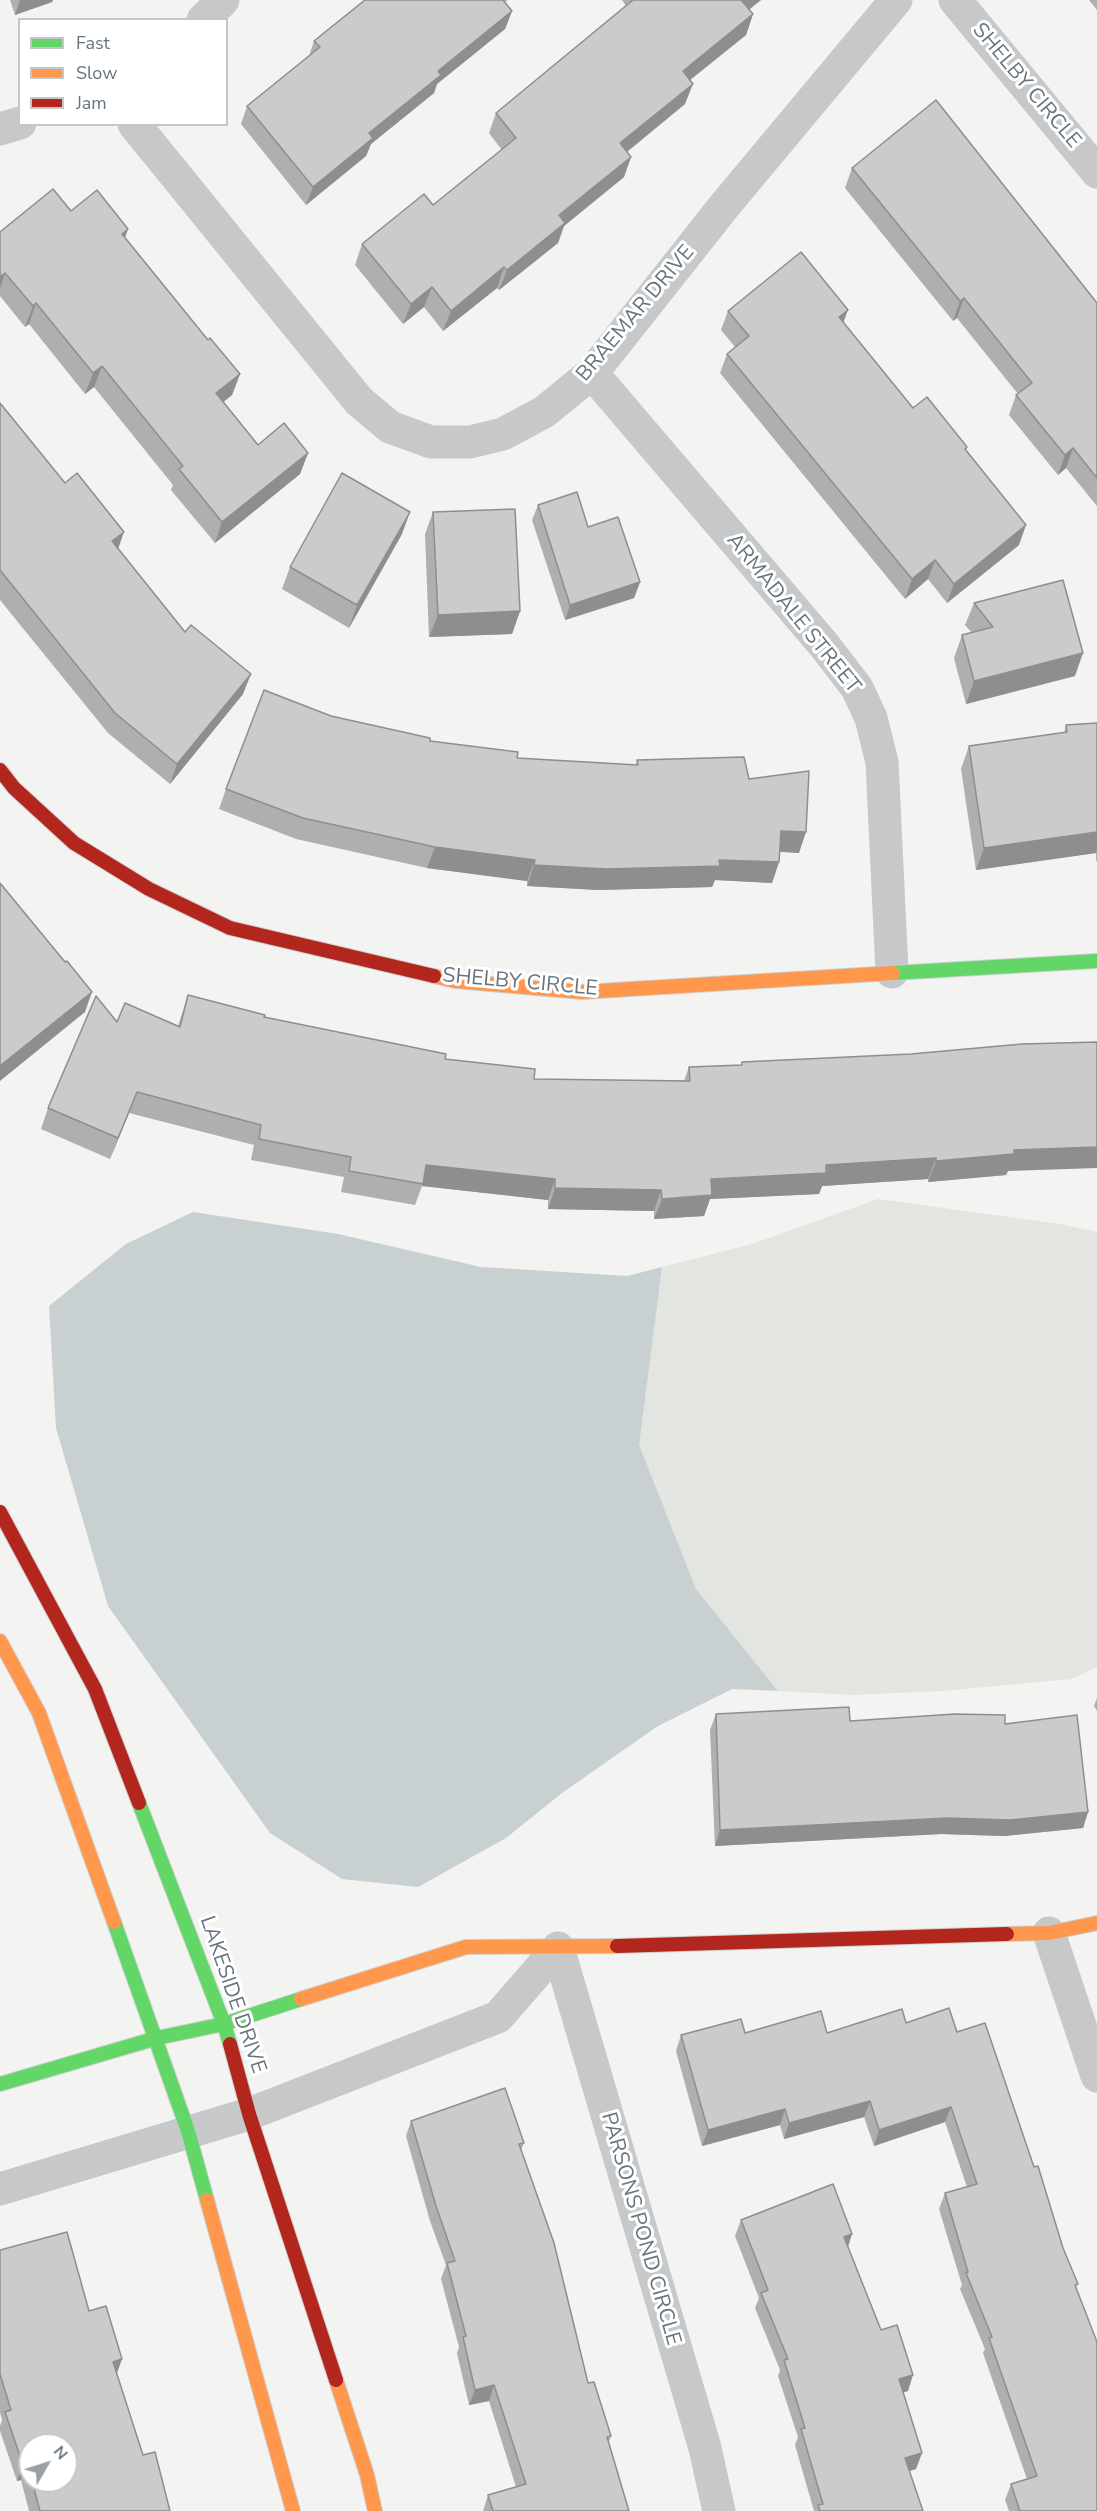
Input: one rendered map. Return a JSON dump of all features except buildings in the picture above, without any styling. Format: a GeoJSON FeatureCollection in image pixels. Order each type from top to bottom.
{"type":"FeatureCollection","features":[{"type":"Feature","properties":{"kind":"street"},"geometry":{"type":"LineString","coordinates":[[205,18],[223,0]]}},
{"type":"Feature","properties":{"kind":"street","name":"BRAEMAR DRIVE"},"geometry":{"type":"LineString","coordinates":[[136,126],[359,401],[390,427],[431,442],[470,442],[503,434],[544,412],[592,373],[725,205],[896,0]]}},
{"type":"Feature","properties":{"kind":"street","name":"SHELBY CIRCLE"},"geometry":{"type":"LineString","coordinates":[[955,0],[1097,172]]}},
{"type":"Feature","properties":{"kind":"street"},"geometry":{"type":"LineString","coordinates":[[0,129],[18,124]]}},
{"type":"Feature","properties":{"kind":"street","name":"ARMADALE STREET"},"geometry":{"type":"LineString","coordinates":[[592,373],[824,645],[857,688],[870,718],[882,762],[892,972]]}},
{"type":"Feature","properties":{"kind":"street","name":"SHELBY CIRCLE"},"geometry":{"type":"LineString","coordinates":[[0,770],[14,788],[74,843],[149,889],[230,928],[455,981],[582,992],[1097,961]]}},
{"type":"Feature","properties":{"kind":"street","name":"LAKESIDE DRIVE"},"geometry":{"type":"LineString","coordinates":[[0,1512],[95,1689],[224,2024],[249,2114],[367,2475],[375,2511]]}},
{"type":"Feature","properties":{"kind":"street"},"geometry":{"type":"LineString","coordinates":[[0,1641],[39,1713],[157,2038],[188,2131],[293,2511]]}},
{"type":"Feature","properties":{"kind":"street"},"geometry":{"type":"LineString","coordinates":[[0,2084],[157,2038],[224,2024],[466,1947],[558,1948],[1049,1933],[1097,1923]]}},
{"type":"Feature","properties":{"kind":"street"},"geometry":{"type":"LineString","coordinates":[[1049,1933],[1097,2076]]}},
{"type":"Feature","properties":{"kind":"street"},"geometry":{"type":"LineString","coordinates":[[0,2189],[249,2114],[498,2017],[558,1948]]}},
{"type":"Feature","properties":{"kind":"street","name":"PARSONS POND CIRCLE"},"geometry":{"type":"LineString","coordinates":[[558,1948],[705,2448],[719,2511]]}},
{"type":"Feature","properties":{"kind":"shaded area"},"geometry":{"type":"Polygon","coordinates":[[[878,1199],[1060,1224],[1097,1232],[1097,1667],[1071,1679],[942,1691],[852,1695],[778,1691],[696,1590],[638,1445],[662,1267],[752,1244],[878,1199]]]}},
{"type":"Feature","properties":{"kind":"shaded area"},"geometry":{"type":"Polygon","coordinates":[[[193,1212],[338,1234],[481,1267],[627,1276],[662,1267],[639,1445],[696,1589],[778,1691],[732,1689],[658,1726],[562,1793],[506,1838],[418,1887],[342,1879],[270,1833],[108,1606],[56,1428],[49,1306],[126,1244],[193,1212]]]}},
{"type":"Feature","properties":{"kind":"traffic: fast"},"geometry":{"type":"LineString","coordinates":[[893,973],[1097,961]]}},
{"type":"Feature","properties":{"kind":"traffic: fast"},"geometry":{"type":"LineString","coordinates":[[139,1803],[230,2044]]}},
{"type":"Feature","properties":{"kind":"traffic: fast"},"geometry":{"type":"LineString","coordinates":[[114,1922],[188,2131],[207,2200]]}},
{"type":"Feature","properties":{"kind":"traffic: fast"},"geometry":{"type":"LineString","coordinates":[[0,2084],[157,2038],[224,2024],[301,1999]]}},
{"type":"Feature","properties":{"kind":"traffic: slow"},"geometry":{"type":"LineString","coordinates":[[434,976],[455,981],[582,992],[893,973]]}},
{"type":"Feature","properties":{"kind":"traffic: slow"},"geometry":{"type":"LineString","coordinates":[[0,1641],[39,1713],[114,1922]]}},
{"type":"Feature","properties":{"kind":"traffic: slow"},"geometry":{"type":"LineString","coordinates":[[1007,1934],[1049,1933],[1097,1923]]}},
{"type":"Feature","properties":{"kind":"traffic: slow"},"geometry":{"type":"LineString","coordinates":[[301,1999],[466,1947],[617,1946]]}},
{"type":"Feature","properties":{"kind":"traffic: slow"},"geometry":{"type":"LineString","coordinates":[[207,2200],[293,2511]]}},
{"type":"Feature","properties":{"kind":"traffic: slow"},"geometry":{"type":"LineString","coordinates":[[336,2380],[367,2475],[375,2511]]}},
{"type":"Feature","properties":{"kind":"traffic: jam"},"geometry":{"type":"LineString","coordinates":[[0,770],[14,788],[74,843],[149,889],[230,928],[434,976]]}},
{"type":"Feature","properties":{"kind":"traffic: jam"},"geometry":{"type":"LineString","coordinates":[[0,1512],[95,1689],[139,1803]]}},
{"type":"Feature","properties":{"kind":"traffic: jam"},"geometry":{"type":"LineString","coordinates":[[617,1946],[1007,1934]]}},
{"type":"Feature","properties":{"kind":"traffic: jam"},"geometry":{"type":"LineString","coordinates":[[230,2044],[249,2114],[336,2380]]}}]}
